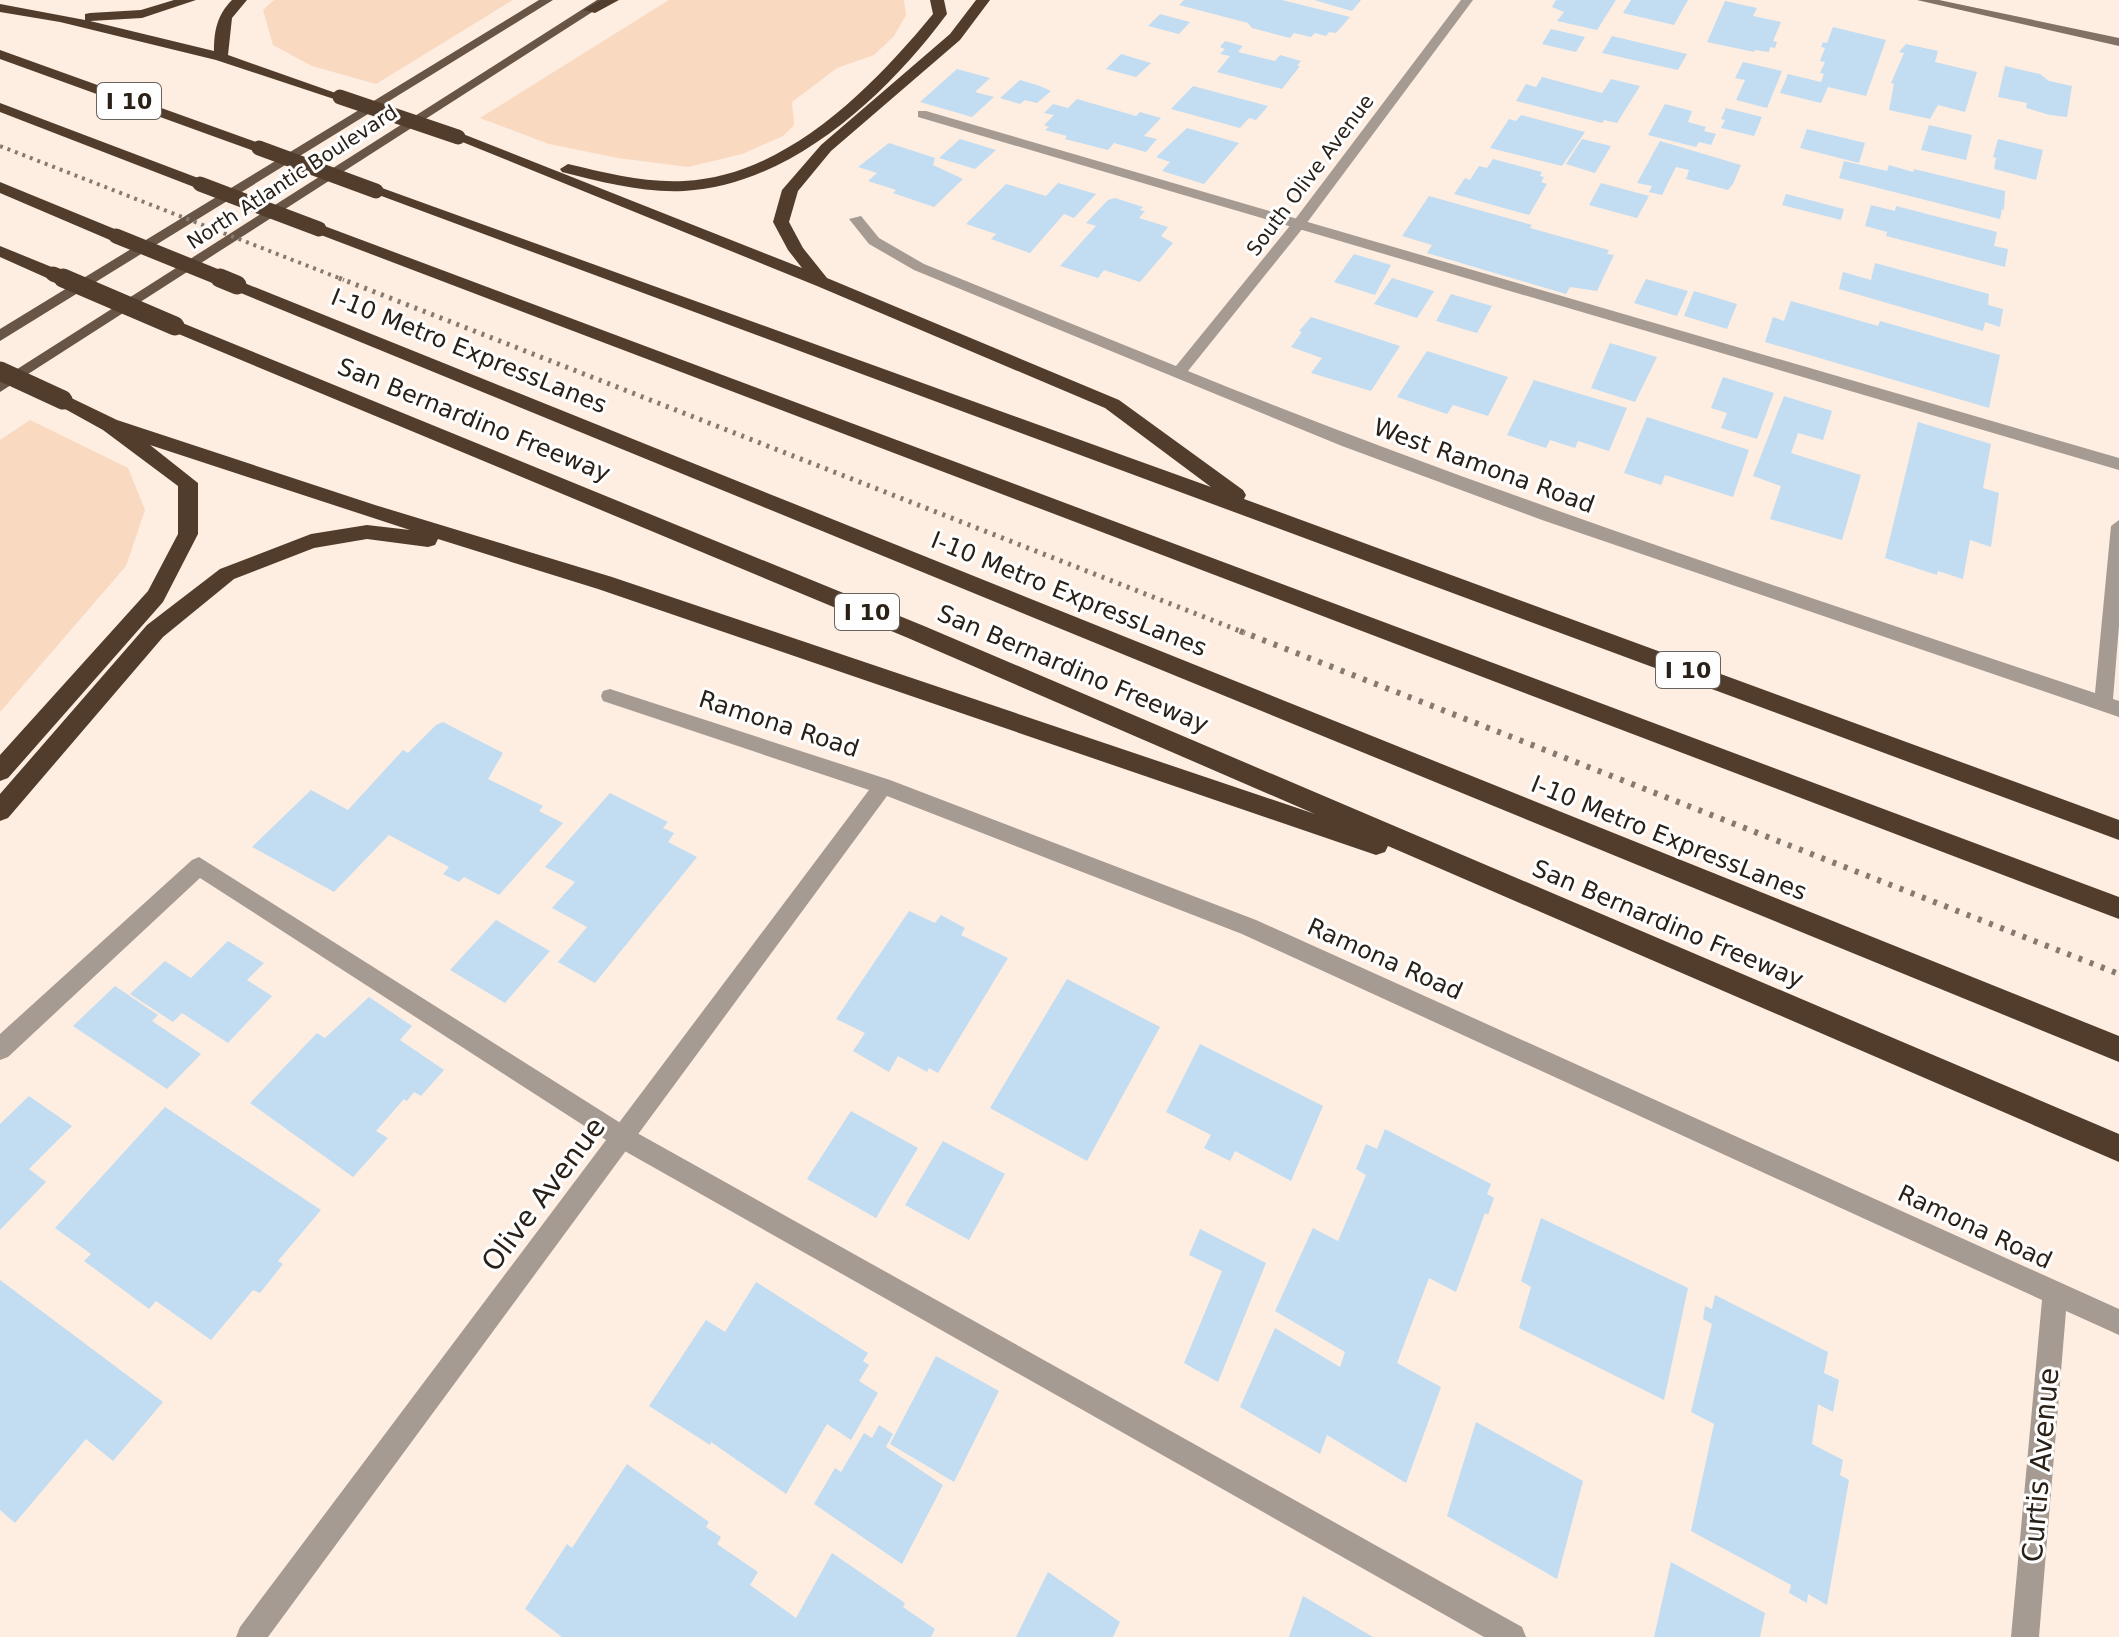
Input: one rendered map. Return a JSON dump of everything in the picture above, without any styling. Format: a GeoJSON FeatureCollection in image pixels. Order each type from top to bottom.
{"type":"FeatureCollection","features":[{"type":"Feature","properties":{"kind":"highway"},"geometry":{"type":"LineString","coordinates":[[60,18],[142,14],[189,0]]}},
{"type":"Feature","properties":{"kind":"highway"},"geometry":{"type":"LineString","coordinates":[[221,57],[221,27],[233,5],[240,0]]}},
{"type":"Feature","properties":{"kind":"highway"},"geometry":{"type":"LineString","coordinates":[[590,10],[612,0]]}},
{"type":"Feature","properties":{"kind":"highway"},"geometry":{"type":"LineString","coordinates":[[498,154],[637,184],[700,185],[755,170],[815,137],[913,49],[940,14],[937,0]]}},
{"type":"Feature","properties":{"kind":"highway"},"geometry":{"type":"LineString","coordinates":[[823,282],[796,250],[781,222],[790,190],[826,148],[955,37],[983,0]]}},
{"type":"Feature","properties":{"kind":"highway"},"geometry":{"type":"LineString","coordinates":[[0,8],[60,18],[221,57],[458,137],[823,282],[1112,404],[1257,511]]}},
{"type":"Feature","properties":{"kind":"highway","name":"I 10"},"geometry":{"type":"LineString","coordinates":[[0,54],[1257,511],[2119,830]]}},
{"type":"Feature","properties":{"kind":"highway"},"geometry":{"type":"LineString","coordinates":[[0,107],[2119,908]]}},
{"type":"Feature","properties":{"kind":"highway","name":"I-10 Metro ExpressLanes"},"geometry":{"type":"LineString","coordinates":[[0,187],[2119,1049]]}},
{"type":"Feature","properties":{"kind":"highway","name":"San Bernardino Freeway"},"geometry":{"type":"LineString","coordinates":[[0,251],[916,632],[2119,1148]]}},
{"type":"Feature","properties":{"kind":"highway"},"geometry":{"type":"LineString","coordinates":[[0,371],[110,425],[188,483],[188,534],[156,596],[0,771]]}},
{"type":"Feature","properties":{"kind":"highway"},"geometry":{"type":"LineString","coordinates":[[110,425],[620,588],[1556,907]]}},
{"type":"Feature","properties":{"kind":"highway"},"geometry":{"type":"LineString","coordinates":[[0,811],[155,631],[227,574],[311,541],[367,532],[491,548]]}},
{"type":"Feature","properties":{"kind":"main road","name":"North Atlantic Boulevard"},"geometry":{"type":"LineString","coordinates":[[0,336],[547,0]]}},
{"type":"Feature","properties":{"kind":"main road","name":"North Atlantic Boulevard"},"geometry":{"type":"LineString","coordinates":[[0,387],[605,0]]}},
{"type":"Feature","properties":{"kind":"street","name":"South Olive Avenue"},"geometry":{"type":"LineString","coordinates":[[1180,371],[1298,225],[1467,0]]}},
{"type":"Feature","properties":{"kind":"street"},"geometry":{"type":"LineString","coordinates":[[1923,0],[2119,42]]}},
{"type":"Feature","properties":{"kind":"street"},"geometry":{"type":"LineString","coordinates":[[922,114],[2119,464]]}},
{"type":"Feature","properties":{"kind":"street","name":"West Ramona Road"},"geometry":{"type":"LineString","coordinates":[[856,219],[874,241],[919,267],[1348,442],[1548,516],[2111,706]]}},
{"type":"Feature","properties":{"kind":"street"},"geometry":{"type":"LineString","coordinates":[[2111,706],[2119,526]]}},
{"type":"Feature","properties":{"kind":"street","name":"Ramona Road"},"geometry":{"type":"LineString","coordinates":[[610,696],[883,786],[1264,934],[2119,1322]]}},
{"type":"Feature","properties":{"kind":"street","name":"Olive Avenue"},"geometry":{"type":"LineString","coordinates":[[250,1637],[883,786]]}},
{"type":"Feature","properties":{"kind":"street"},"geometry":{"type":"LineString","coordinates":[[0,1049],[199,866],[622,1137],[1512,1637]]}},
{"type":"Feature","properties":{"kind":"street","name":"Curtis Avenue"},"geometry":{"type":"LineString","coordinates":[[2025,1637],[2055,1292]]}},
{"type":"Feature","properties":{"kind":"shaded area"},"geometry":{"type":"Polygon","coordinates":[[[274,0],[513,0],[376,84],[312,66],[273,45],[263,10],[274,0]]]}},
{"type":"Feature","properties":{"kind":"shaded area"},"geometry":{"type":"Polygon","coordinates":[[[669,0],[904,0],[906,15],[894,36],[874,55],[837,68],[792,102],[794,125],[783,136],[742,154],[688,167],[618,158],[549,144],[480,118],[669,0]]]}},
{"type":"Feature","properties":{"kind":"shaded area"},"geometry":{"type":"Polygon","coordinates":[[[30,420],[128,468],[145,510],[126,566],[0,712],[0,440],[30,420]]]}},
{"type":"Feature","properties":{"kind":"building"},"geometry":{"type":"Polygon","coordinates":[[[1184,0],[1282,0],[1350,17],[1336,33],[1329,32],[1326,36],[1315,33],[1311,37],[1294,33],[1290,38],[1252,28],[1248,23],[1179,5],[1184,0]]]}},
{"type":"Feature","properties":{"kind":"building"},"geometry":{"type":"Polygon","coordinates":[[[1314,0],[1361,0],[1352,11],[1314,0]]]}},
{"type":"Feature","properties":{"kind":"building"},"geometry":{"type":"Polygon","coordinates":[[[1556,0],[1616,0],[1597,30],[1557,21],[1564,12],[1552,7],[1556,0]]]}},
{"type":"Feature","properties":{"kind":"building"},"geometry":{"type":"Polygon","coordinates":[[[1631,0],[1688,0],[1674,25],[1623,13],[1631,0]]]}},
{"type":"Feature","properties":{"kind":"building"},"geometry":{"type":"Polygon","coordinates":[[[1725,1],[1757,8],[1753,16],[1781,22],[1773,41],[1777,42],[1775,48],[1770,47],[1769,52],[1754,52],[1707,42],[1725,1]]]}},
{"type":"Feature","properties":{"kind":"building"},"geometry":{"type":"Polygon","coordinates":[[[1160,14],[1190,22],[1179,34],[1148,26],[1160,14]]]}},
{"type":"Feature","properties":{"kind":"building"},"geometry":{"type":"Polygon","coordinates":[[[1833,27],[1886,40],[1866,96],[1828,87],[1821,103],[1780,93],[1788,74],[1821,82],[1824,74],[1820,73],[1825,62],[1820,61],[1825,48],[1821,47],[1823,42],[1827,43],[1833,27]]]}},
{"type":"Feature","properties":{"kind":"building"},"geometry":{"type":"Polygon","coordinates":[[[1551,29],[1585,37],[1576,52],[1542,44],[1551,29]]]}},
{"type":"Feature","properties":{"kind":"building"},"geometry":{"type":"Polygon","coordinates":[[[1612,36],[1687,54],[1678,70],[1602,53],[1612,36]]]}},
{"type":"Feature","properties":{"kind":"building"},"geometry":{"type":"Polygon","coordinates":[[[1225,41],[1243,46],[1238,52],[1275,61],[1280,55],[1301,61],[1297,66],[1300,66],[1282,89],[1217,72],[1230,56],[1220,54],[1225,49],[1220,47],[1225,41]]]}},
{"type":"Feature","properties":{"kind":"building"},"geometry":{"type":"Polygon","coordinates":[[[1906,44],[1938,51],[1935,62],[1977,72],[1965,112],[1938,105],[1930,119],[1889,110],[1894,84],[1891,83],[1904,53],[1899,52],[1906,44]]]}},
{"type":"Feature","properties":{"kind":"building"},"geometry":{"type":"Polygon","coordinates":[[[1121,54],[1151,63],[1136,77],[1106,69],[1121,54]]]}},
{"type":"Feature","properties":{"kind":"building"},"geometry":{"type":"Polygon","coordinates":[[[1743,62],[1782,71],[1767,108],[1736,100],[1745,80],[1735,78],[1743,62]]]}},
{"type":"Feature","properties":{"kind":"building"},"geometry":{"type":"Polygon","coordinates":[[[2005,66],[2072,86],[2067,117],[2050,115],[2026,108],[2027,103],[1998,97],[2005,66]]]}},
{"type":"Feature","properties":{"kind":"building"},"geometry":{"type":"Polygon","coordinates":[[[957,69],[990,78],[975,92],[994,97],[972,117],[920,102],[957,69]]]}},
{"type":"Feature","properties":{"kind":"building"},"geometry":{"type":"Polygon","coordinates":[[[1542,77],[1602,93],[1611,79],[1640,86],[1617,123],[1604,120],[1602,123],[1516,101],[1526,84],[1536,87],[1542,77]]]}},
{"type":"Feature","properties":{"kind":"building"},"geometry":{"type":"Polygon","coordinates":[[[1020,80],[1051,91],[1037,103],[1025,100],[1020,104],[1000,98],[1020,80]]]}},
{"type":"Feature","properties":{"kind":"building"},"geometry":{"type":"Polygon","coordinates":[[[1193,86],[1268,106],[1256,120],[1249,118],[1240,128],[1171,109],[1193,86]]]}},
{"type":"Feature","properties":{"kind":"building"},"geometry":{"type":"Polygon","coordinates":[[[1077,99],[1136,116],[1140,112],[1161,118],[1144,136],[1157,139],[1146,152],[1114,143],[1108,150],[1065,139],[1067,136],[1045,130],[1049,127],[1044,125],[1054,115],[1044,113],[1053,104],[1068,108],[1077,99]]]}},
{"type":"Feature","properties":{"kind":"building"},"geometry":{"type":"Polygon","coordinates":[[[1665,104],[1692,111],[1688,122],[1706,127],[1704,131],[1716,134],[1711,145],[1699,142],[1696,147],[1648,135],[1665,104]]]}},
{"type":"Feature","properties":{"kind":"building"},"geometry":{"type":"Polygon","coordinates":[[[1726,108],[1762,117],[1754,136],[1721,128],[1726,108]]]}},
{"type":"Feature","properties":{"kind":"building"},"geometry":{"type":"Polygon","coordinates":[[[1521,115],[1585,132],[1562,166],[1490,148],[1509,119],[1516,121],[1521,115]]]}},
{"type":"Feature","properties":{"kind":"building"},"geometry":{"type":"Polygon","coordinates":[[[1929,125],[1972,135],[1966,160],[1921,150],[1929,125]]]}},
{"type":"Feature","properties":{"kind":"building"},"geometry":{"type":"Polygon","coordinates":[[[1187,128],[1239,143],[1204,184],[1162,171],[1170,162],[1156,157],[1187,128]]]}},
{"type":"Feature","properties":{"kind":"building"},"geometry":{"type":"Polygon","coordinates":[[[1807,129],[1865,143],[1859,163],[1800,148],[1807,129]]]}},
{"type":"Feature","properties":{"kind":"building"},"geometry":{"type":"Polygon","coordinates":[[[960,139],[996,150],[975,169],[939,158],[960,139]]]}},
{"type":"Feature","properties":{"kind":"building"},"geometry":{"type":"Polygon","coordinates":[[[1582,139],[1611,146],[1595,173],[1566,164],[1582,139]]]}},
{"type":"Feature","properties":{"kind":"building"},"geometry":{"type":"Polygon","coordinates":[[[1998,139],[2043,150],[2036,180],[1994,169],[1996,158],[1993,157],[1998,139]]]}},
{"type":"Feature","properties":{"kind":"building"},"geometry":{"type":"Polygon","coordinates":[[[1660,141],[1741,165],[1733,184],[1728,190],[1686,179],[1689,170],[1676,167],[1662,195],[1649,192],[1652,186],[1637,183],[1660,141]]]}},
{"type":"Feature","properties":{"kind":"building"},"geometry":{"type":"Polygon","coordinates":[[[889,143],[935,158],[933,165],[963,179],[934,207],[868,181],[877,173],[858,167],[889,143]]]}},
{"type":"Feature","properties":{"kind":"building"},"geometry":{"type":"Polygon","coordinates":[[[1493,159],[1542,172],[1540,176],[1544,177],[1541,182],[1547,184],[1529,215],[1454,194],[1465,178],[1470,180],[1479,166],[1487,168],[1493,159]]]}},
{"type":"Feature","properties":{"kind":"building"},"geometry":{"type":"Polygon","coordinates":[[[1844,161],[1887,171],[1889,165],[1913,172],[1914,169],[2005,191],[2004,210],[2000,219],[1839,178],[1844,161]]]}},
{"type":"Feature","properties":{"kind":"building"},"geometry":{"type":"Polygon","coordinates":[[[1058,183],[1096,194],[1074,218],[1064,214],[1030,253],[991,239],[996,234],[966,224],[1006,184],[1046,196],[1058,183]]]}},
{"type":"Feature","properties":{"kind":"building"},"geometry":{"type":"Polygon","coordinates":[[[1601,183],[1649,196],[1637,218],[1589,205],[1601,183]]]}},
{"type":"Feature","properties":{"kind":"building"},"geometry":{"type":"Polygon","coordinates":[[[1786,194],[1844,209],[1841,220],[1782,205],[1786,194]]]}},
{"type":"Feature","properties":{"kind":"building"},"geometry":{"type":"Polygon","coordinates":[[[1429,196],[1532,225],[1530,228],[1609,250],[1607,254],[1614,255],[1597,291],[1570,287],[1566,294],[1427,253],[1432,245],[1402,236],[1429,196]]]}},
{"type":"Feature","properties":{"kind":"building"},"geometry":{"type":"Polygon","coordinates":[[[1115,198],[1143,207],[1140,210],[1145,211],[1139,218],[1168,227],[1161,236],[1173,243],[1140,282],[1104,270],[1098,278],[1060,266],[1096,226],[1086,223],[1108,200],[1115,198]]]}},
{"type":"Feature","properties":{"kind":"building"},"geometry":{"type":"Polygon","coordinates":[[[1871,205],[1895,211],[1896,206],[1997,232],[1994,246],[2008,249],[2005,267],[1886,236],[1887,232],[1865,226],[1871,205]]]}},
{"type":"Feature","properties":{"kind":"building"},"geometry":{"type":"Polygon","coordinates":[[[1354,254],[1391,265],[1375,295],[1334,282],[1354,254]]]}},
{"type":"Feature","properties":{"kind":"building"},"geometry":{"type":"Polygon","coordinates":[[[1875,263],[1989,294],[1988,305],[2003,309],[2000,327],[1985,322],[1983,331],[1839,289],[1843,272],[1871,280],[1875,263]]]}},
{"type":"Feature","properties":{"kind":"building"},"geometry":{"type":"Polygon","coordinates":[[[1392,278],[1434,291],[1417,318],[1374,304],[1392,278]]]}},
{"type":"Feature","properties":{"kind":"building"},"geometry":{"type":"Polygon","coordinates":[[[1646,279],[1688,291],[1677,316],[1634,303],[1646,279]]]}},
{"type":"Feature","properties":{"kind":"building"},"geometry":{"type":"Polygon","coordinates":[[[1694,291],[1737,304],[1727,329],[1684,316],[1694,291]]]}},
{"type":"Feature","properties":{"kind":"building"},"geometry":{"type":"Polygon","coordinates":[[[1451,294],[1492,306],[1477,333],[1436,321],[1451,294]]]}},
{"type":"Feature","properties":{"kind":"building"},"geometry":{"type":"Polygon","coordinates":[[[1791,301],[1878,326],[1880,321],[2000,355],[1989,408],[1765,342],[1773,317],[1784,321],[1791,301]]]}},
{"type":"Feature","properties":{"kind":"building"},"geometry":{"type":"Polygon","coordinates":[[[1311,317],[1400,346],[1371,391],[1311,373],[1322,358],[1291,347],[1311,317]]]}},
{"type":"Feature","properties":{"kind":"building"},"geometry":{"type":"Polygon","coordinates":[[[1610,343],[1657,357],[1635,402],[1591,388],[1610,343]]]}},
{"type":"Feature","properties":{"kind":"building"},"geometry":{"type":"Polygon","coordinates":[[[1427,351],[1508,377],[1488,416],[1453,405],[1447,414],[1397,397],[1427,351]]]}},
{"type":"Feature","properties":{"kind":"building"},"geometry":{"type":"Polygon","coordinates":[[[1723,377],[1774,393],[1757,439],[1721,428],[1727,413],[1711,408],[1723,377]]]}},
{"type":"Feature","properties":{"kind":"building"},"geometry":{"type":"Polygon","coordinates":[[[1534,380],[1627,408],[1609,451],[1578,441],[1575,448],[1550,440],[1546,448],[1507,435],[1534,380]]]}},
{"type":"Feature","properties":{"kind":"building"},"geometry":{"type":"Polygon","coordinates":[[[1784,396],[1832,411],[1823,440],[1798,433],[1791,453],[1861,475],[1842,540],[1770,519],[1781,486],[1753,476],[1784,396]]]}},
{"type":"Feature","properties":{"kind":"building"},"geometry":{"type":"Polygon","coordinates":[[[1647,417],[1749,450],[1733,497],[1665,475],[1661,485],[1624,473],[1647,417]]]}},
{"type":"Feature","properties":{"kind":"building"},"geometry":{"type":"Polygon","coordinates":[[[1918,422],[1991,444],[1983,488],[1999,493],[1991,547],[1970,540],[1963,579],[1938,571],[1937,575],[1885,558],[1918,422]]]}},
{"type":"Feature","properties":{"kind":"building"},"geometry":{"type":"Polygon","coordinates":[[[443,722],[503,753],[488,779],[543,806],[539,811],[563,823],[499,895],[464,877],[459,882],[443,874],[449,867],[389,835],[334,892],[252,847],[311,790],[348,810],[403,750],[408,753],[443,722]]]}},
{"type":"Feature","properties":{"kind":"building"},"geometry":{"type":"Polygon","coordinates":[[[610,793],[668,822],[663,828],[674,833],[668,842],[697,857],[595,983],[558,962],[587,927],[552,908],[575,882],[545,867],[610,793]]]}},
{"type":"Feature","properties":{"kind":"building"},"geometry":{"type":"Polygon","coordinates":[[[909,911],[935,923],[941,915],[965,928],[961,935],[1008,958],[938,1073],[929,1068],[927,1072],[898,1056],[889,1072],[853,1051],[865,1033],[836,1019],[909,911]]]}},
{"type":"Feature","properties":{"kind":"building"},"geometry":{"type":"Polygon","coordinates":[[[496,920],[550,951],[505,1003],[450,970],[496,920]]]}},
{"type":"Feature","properties":{"kind":"building"},"geometry":{"type":"Polygon","coordinates":[[[228,941],[264,963],[247,980],[272,996],[228,1043],[182,1013],[173,1022],[130,994],[165,961],[191,978],[228,941]]]}},
{"type":"Feature","properties":{"kind":"building"},"geometry":{"type":"Polygon","coordinates":[[[1067,979],[1160,1027],[1087,1161],[990,1108],[1067,979]]]}},
{"type":"Feature","properties":{"kind":"building"},"geometry":{"type":"Polygon","coordinates":[[[115,986],[158,1015],[152,1021],[201,1054],[167,1089],[73,1026],[115,986]]]}},
{"type":"Feature","properties":{"kind":"building"},"geometry":{"type":"Polygon","coordinates":[[[369,997],[412,1026],[400,1040],[444,1070],[421,1096],[414,1092],[407,1101],[404,1099],[376,1131],[388,1138],[353,1177],[250,1103],[317,1033],[325,1038],[369,997]]]}},
{"type":"Feature","properties":{"kind":"building"},"geometry":{"type":"Polygon","coordinates":[[[1200,1044],[1323,1106],[1291,1181],[1235,1151],[1230,1161],[1204,1148],[1211,1135],[1166,1112],[1200,1044]]]}},
{"type":"Feature","properties":{"kind":"building"},"geometry":{"type":"Polygon","coordinates":[[[29,1096],[72,1126],[29,1169],[46,1182],[0,1230],[0,1124],[29,1096]]]}},
{"type":"Feature","properties":{"kind":"building"},"geometry":{"type":"Polygon","coordinates":[[[165,1107],[321,1210],[278,1261],[283,1264],[260,1293],[253,1290],[211,1340],[156,1301],[149,1309],[84,1261],[91,1254],[55,1228],[165,1107]]]}},
{"type":"Feature","properties":{"kind":"building"},"geometry":{"type":"Polygon","coordinates":[[[851,1111],[918,1148],[876,1218],[807,1179],[851,1111]]]}},
{"type":"Feature","properties":{"kind":"building"},"geometry":{"type":"Polygon","coordinates":[[[1385,1129],[1491,1184],[1487,1194],[1494,1198],[1488,1215],[1485,1213],[1456,1292],[1429,1278],[1397,1363],[1441,1387],[1406,1483],[1327,1435],[1320,1454],[1240,1407],[1275,1328],[1340,1367],[1345,1352],[1275,1311],[1313,1228],[1338,1241],[1366,1175],[1356,1169],[1366,1144],[1377,1149],[1385,1129]]]}},
{"type":"Feature","properties":{"kind":"building"},"geometry":{"type":"Polygon","coordinates":[[[943,1141],[1005,1174],[969,1240],[905,1205],[943,1141]]]}},
{"type":"Feature","properties":{"kind":"building"},"geometry":{"type":"Polygon","coordinates":[[[1541,1218],[1688,1288],[1664,1400],[1519,1328],[1531,1287],[1521,1281],[1541,1218]]]}},
{"type":"Feature","properties":{"kind":"building"},"geometry":{"type":"Polygon","coordinates":[[[1200,1229],[1266,1263],[1218,1382],[1184,1363],[1222,1271],[1189,1255],[1200,1229]]]}},
{"type":"Feature","properties":{"kind":"building"},"geometry":{"type":"Polygon","coordinates":[[[0,1280],[163,1402],[113,1461],[86,1439],[15,1523],[0,1510],[0,1280]]]}},
{"type":"Feature","properties":{"kind":"building"},"geometry":{"type":"Polygon","coordinates":[[[756,1282],[868,1353],[863,1361],[869,1365],[859,1381],[878,1393],[851,1440],[827,1424],[786,1494],[711,1442],[710,1445],[649,1406],[706,1320],[725,1332],[756,1282]]]}},
{"type":"Feature","properties":{"kind":"building"},"geometry":{"type":"Polygon","coordinates":[[[1715,1295],[1828,1352],[1824,1373],[1839,1380],[1833,1412],[1818,1404],[1812,1444],[1843,1460],[1840,1475],[1849,1480],[1827,1605],[1808,1594],[1807,1603],[1789,1593],[1791,1585],[1691,1531],[1714,1424],[1691,1412],[1712,1324],[1703,1319],[1705,1306],[1712,1309],[1715,1295]]]}},
{"type":"Feature","properties":{"kind":"building"},"geometry":{"type":"Polygon","coordinates":[[[936,1356],[999,1391],[954,1482],[890,1444],[936,1356]]]}},
{"type":"Feature","properties":{"kind":"building"},"geometry":{"type":"Polygon","coordinates":[[[1476,1422],[1583,1481],[1557,1579],[1447,1516],[1476,1422]]]}},
{"type":"Feature","properties":{"kind":"building"},"geometry":{"type":"Polygon","coordinates":[[[879,1425],[893,1434],[886,1447],[943,1485],[902,1564],[814,1504],[835,1468],[841,1472],[864,1433],[872,1438],[879,1425]]]}},
{"type":"Feature","properties":{"kind":"building"},"geometry":{"type":"Polygon","coordinates":[[[627,1464],[709,1522],[706,1527],[721,1537],[717,1544],[758,1572],[750,1585],[796,1618],[832,1553],[905,1603],[903,1607],[935,1629],[931,1637],[562,1637],[525,1609],[567,1544],[572,1548],[627,1464]]]}},
{"type":"Feature","properties":{"kind":"building"},"geometry":{"type":"Polygon","coordinates":[[[1671,1562],[1765,1613],[1760,1637],[1654,1637],[1671,1562]]]}},
{"type":"Feature","properties":{"kind":"building"},"geometry":{"type":"Polygon","coordinates":[[[1048,1572],[1120,1622],[1113,1637],[1016,1637],[1048,1572]]]}},
{"type":"Feature","properties":{"kind":"building"},"geometry":{"type":"Polygon","coordinates":[[[1303,1596],[1373,1637],[1289,1637],[1303,1596]]]}},
{"type":"Feature","properties":{"kind":"railway"},"geometry":{"type":"LineString","coordinates":[[0,146],[344,280]]}},
{"type":"Feature","properties":{"kind":"railway"},"geometry":{"type":"LineString","coordinates":[[339,278],[1245,633]]}},
{"type":"Feature","properties":{"kind":"railway"},"geometry":{"type":"LineString","coordinates":[[1240,631],[2119,974]]}}]}
